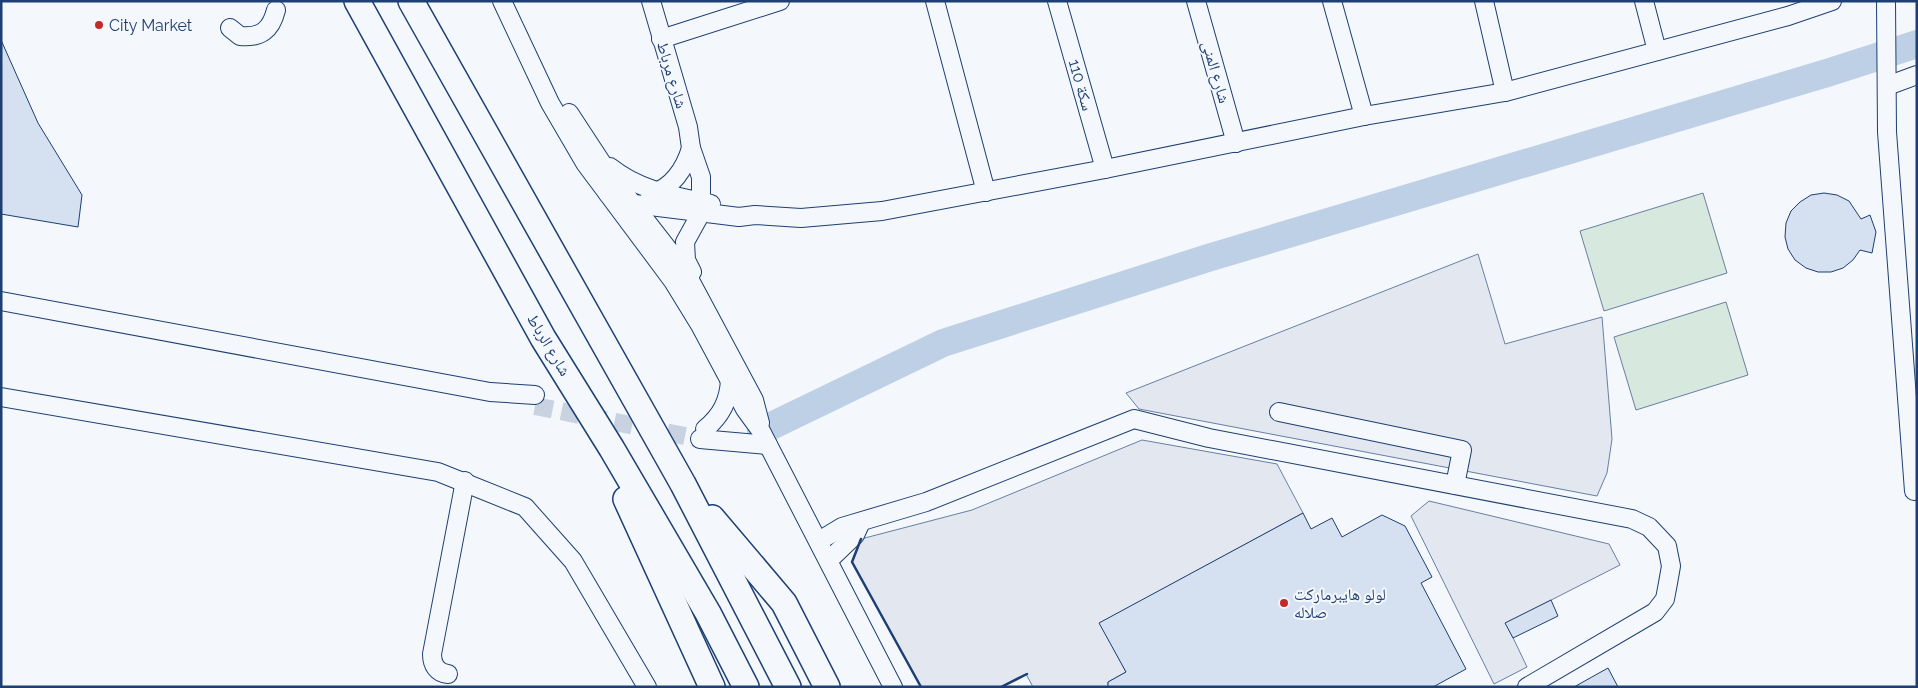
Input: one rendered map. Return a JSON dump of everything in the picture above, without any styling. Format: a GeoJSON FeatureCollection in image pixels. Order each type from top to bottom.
{"type":"FeatureCollection","features":[{"type":"Feature","properties":{"kind":"highway","name":"شارع الرباط"},"geometry":{"type":"LineString","coordinates":[[356,1],[543,338],[612,449],[708,612],[746,687]]}},
{"type":"Feature","properties":{"kind":"highway"},"geometry":{"type":"LineString","coordinates":[[411,1],[683,484],[788,687]]}},
{"type":"Feature","properties":{"kind":"highway"},"geometry":{"type":"LineString","coordinates":[[612,449],[628,506],[712,687]]}},
{"type":"Feature","properties":{"kind":"highway"},"geometry":{"type":"LineString","coordinates":[[683,484],[784,603],[827,687]]}},
{"type":"Feature","properties":{"kind":"street"},"geometry":{"type":"LineString","coordinates":[[502,1],[550,102],[585,163],[686,301],[751,419],[764,438],[829,560],[893,687]]}},
{"type":"Feature","properties":{"kind":"street"},"geometry":{"type":"LineString","coordinates":[[513,1],[556,90],[595,154],[677,260],[696,290],[754,400],[764,438]]}},
{"type":"Feature","properties":{"kind":"street","name":"شارع مرباط"},"geometry":{"type":"LineString","coordinates":[[651,1],[685,116],[691,148],[700,167],[702,207]]}},
{"type":"Feature","properties":{"kind":"street"},"geometry":{"type":"LineString","coordinates":[[661,39],[780,1]]}},
{"type":"Feature","properties":{"kind":"street"},"geometry":{"type":"LineString","coordinates":[[935,1],[986,192]]}},
{"type":"Feature","properties":{"kind":"street","name":"سكة 110"},"geometry":{"type":"LineString","coordinates":[[1057,1],[1105,169]]}},
{"type":"Feature","properties":{"kind":"street","name":"شارع المنى"},"geometry":{"type":"LineString","coordinates":[[1196,1],[1236,142]]}},
{"type":"Feature","properties":{"kind":"street"},"geometry":{"type":"LineString","coordinates":[[1332,1],[1364,116]]}},
{"type":"Feature","properties":{"kind":"street"},"geometry":{"type":"LineString","coordinates":[[1484,1],[1505,92]]}},
{"type":"Feature","properties":{"kind":"street"},"geometry":{"type":"LineString","coordinates":[[1644,1],[1657,51]]}},
{"type":"Feature","properties":{"kind":"street"},"geometry":{"type":"LineString","coordinates":[[595,154],[624,177],[657,192],[739,217],[755,215],[801,218],[842,216],[986,192],[1364,116],[1505,92],[1657,51],[1786,9],[1832,1]]}},
{"type":"Feature","properties":{"kind":"street"},"geometry":{"type":"LineString","coordinates":[[1886,1],[1887,132],[1914,491]]}},
{"type":"Feature","properties":{"kind":"street"},"geometry":{"type":"LineString","coordinates":[[230,28],[240,36],[258,35],[273,22],[276,10]]}},
{"type":"Feature","properties":{"kind":"street"},"geometry":{"type":"LineString","coordinates":[[1888,86],[1917,74]]}},
{"type":"Feature","properties":{"kind":"street"},"geometry":{"type":"LineString","coordinates":[[631,224],[634,204],[644,196],[657,192],[671,182],[682,170],[691,148]]}},
{"type":"Feature","properties":{"kind":"street"},"geometry":{"type":"LineString","coordinates":[[608,194],[634,204],[702,207]]}},
{"type":"Feature","properties":{"kind":"street"},"geometry":{"type":"LineString","coordinates":[[696,290],[696,280],[686,260],[684,251],[688,234],[702,207]]}},
{"type":"Feature","properties":{"kind":"street"},"geometry":{"type":"LineString","coordinates":[[1,301],[535,401]]}},
{"type":"Feature","properties":{"kind":"street"},"geometry":{"type":"LineString","coordinates":[[730,380],[730,390],[724,408],[713,423],[702,432],[733,432],[764,438]]}},
{"type":"Feature","properties":{"kind":"street"},"geometry":{"type":"LineString","coordinates":[[1,397],[438,472],[525,507],[573,561],[648,687]]}},
{"type":"Feature","properties":{"kind":"street"},"geometry":{"type":"LineString","coordinates":[[1279,412],[1462,450],[1455,485]]}},
{"type":"Feature","properties":{"kind":"street"},"geometry":{"type":"LineString","coordinates":[[819,541],[842,527],[926,502],[1134,419],[1209,438],[1632,519],[1648,527],[1667,546],[1671,566],[1665,599],[1656,612],[1527,687]]}},
{"type":"Feature","properties":{"kind":"street"},"geometry":{"type":"LineString","coordinates":[[448,674],[442,673],[437,669],[432,654],[465,482]]}},
{"type":"Feature","properties":{"kind":"street"},"geometry":{"type":"LineString","coordinates":[[829,560],[854,535],[861,522]]}},
{"type":"Feature","properties":{"kind":"shaded area"},"geometry":{"type":"Polygon","coordinates":[[[1703,193],[1727,273],[1604,311],[1580,231],[1703,193]]]}},
{"type":"Feature","properties":{"kind":"shaded area"},"geometry":{"type":"Polygon","coordinates":[[[1478,254],[1505,344],[1602,317],[1612,439],[1607,473],[1597,496],[1139,409],[1126,393],[1478,254]]]}},
{"type":"Feature","properties":{"kind":"shaded area"},"geometry":{"type":"Polygon","coordinates":[[[1726,302],[1748,375],[1636,410],[1614,337],[1726,302]]]}},
{"type":"Feature","properties":{"kind":"shaded area"},"geometry":{"type":"Polygon","coordinates":[[[1142,440],[1277,464],[1303,513],[1100,623],[1126,672],[1108,682],[1108,687],[1033,687],[1026,674],[1001,687],[921,687],[852,562],[861,539],[972,510],[1142,440]]]}},
{"type":"Feature","properties":{"kind":"shaded area"},"geometry":{"type":"Polygon","coordinates":[[[1429,501],[1609,544],[1620,565],[1506,623],[1527,667],[1494,684],[1411,516],[1429,501]]]}},
{"type":"Feature","properties":{"kind":"building"},"geometry":{"type":"Polygon","coordinates":[[[1,40],[38,123],[82,195],[78,227],[1,214],[1,40]]]}},
{"type":"Feature","properties":{"kind":"building"},"geometry":{"type":"Polygon","coordinates":[[[1824,193],[1837,195],[1849,201],[1861,219],[1870,215],[1876,232],[1872,253],[1860,250],[1853,260],[1843,268],[1831,272],[1818,272],[1806,268],[1795,260],[1788,249],[1785,237],[1786,223],[1791,211],[1811,195],[1824,193]]]}},
{"type":"Feature","properties":{"kind":"building","name":"لولو هايبرماركت صلاله"},"geometry":{"type":"Polygon","coordinates":[[[1303,513],[1311,529],[1332,518],[1342,537],[1382,515],[1405,526],[1432,577],[1421,583],[1466,669],[1433,687],[1108,687],[1108,682],[1126,672],[1099,623],[1303,513]]]}},
{"type":"Feature","properties":{"kind":"building"},"geometry":{"type":"Polygon","coordinates":[[[1551,600],[1558,616],[1513,638],[1505,623],[1551,600]]]}},
{"type":"Feature","properties":{"kind":"building"},"geometry":{"type":"Polygon","coordinates":[[[1608,668],[1618,687],[1574,687],[1608,668]]]}},
{"type":"Feature","properties":{"kind":"waterway"},"geometry":{"type":"LineString","coordinates":[[761,431],[943,343],[1208,258],[1827,73],[1917,44]]}},
{"type":"Feature","properties":{"kind":"tunnel"},"geometry":{"type":"LineString","coordinates":[[535,406],[700,439]]}},
{"type":"Feature","properties":{"kind":"wall"},"geometry":{"type":"LineString","coordinates":[[861,539],[852,562],[921,687]]}},
{"type":"Feature","properties":{"kind":"wall"},"geometry":{"type":"LineString","coordinates":[[1001,687],[1027,674]]}},
{"type":"Feature","properties":{"kind":"place","name":"City Market"},"geometry":{"type":"Point","coordinates":[99,25]}},
{"type":"Feature","properties":{"kind":"place","name":"لولو هايبرماركت صلاله"},"geometry":{"type":"Point","coordinates":[1284,603]}}]}
